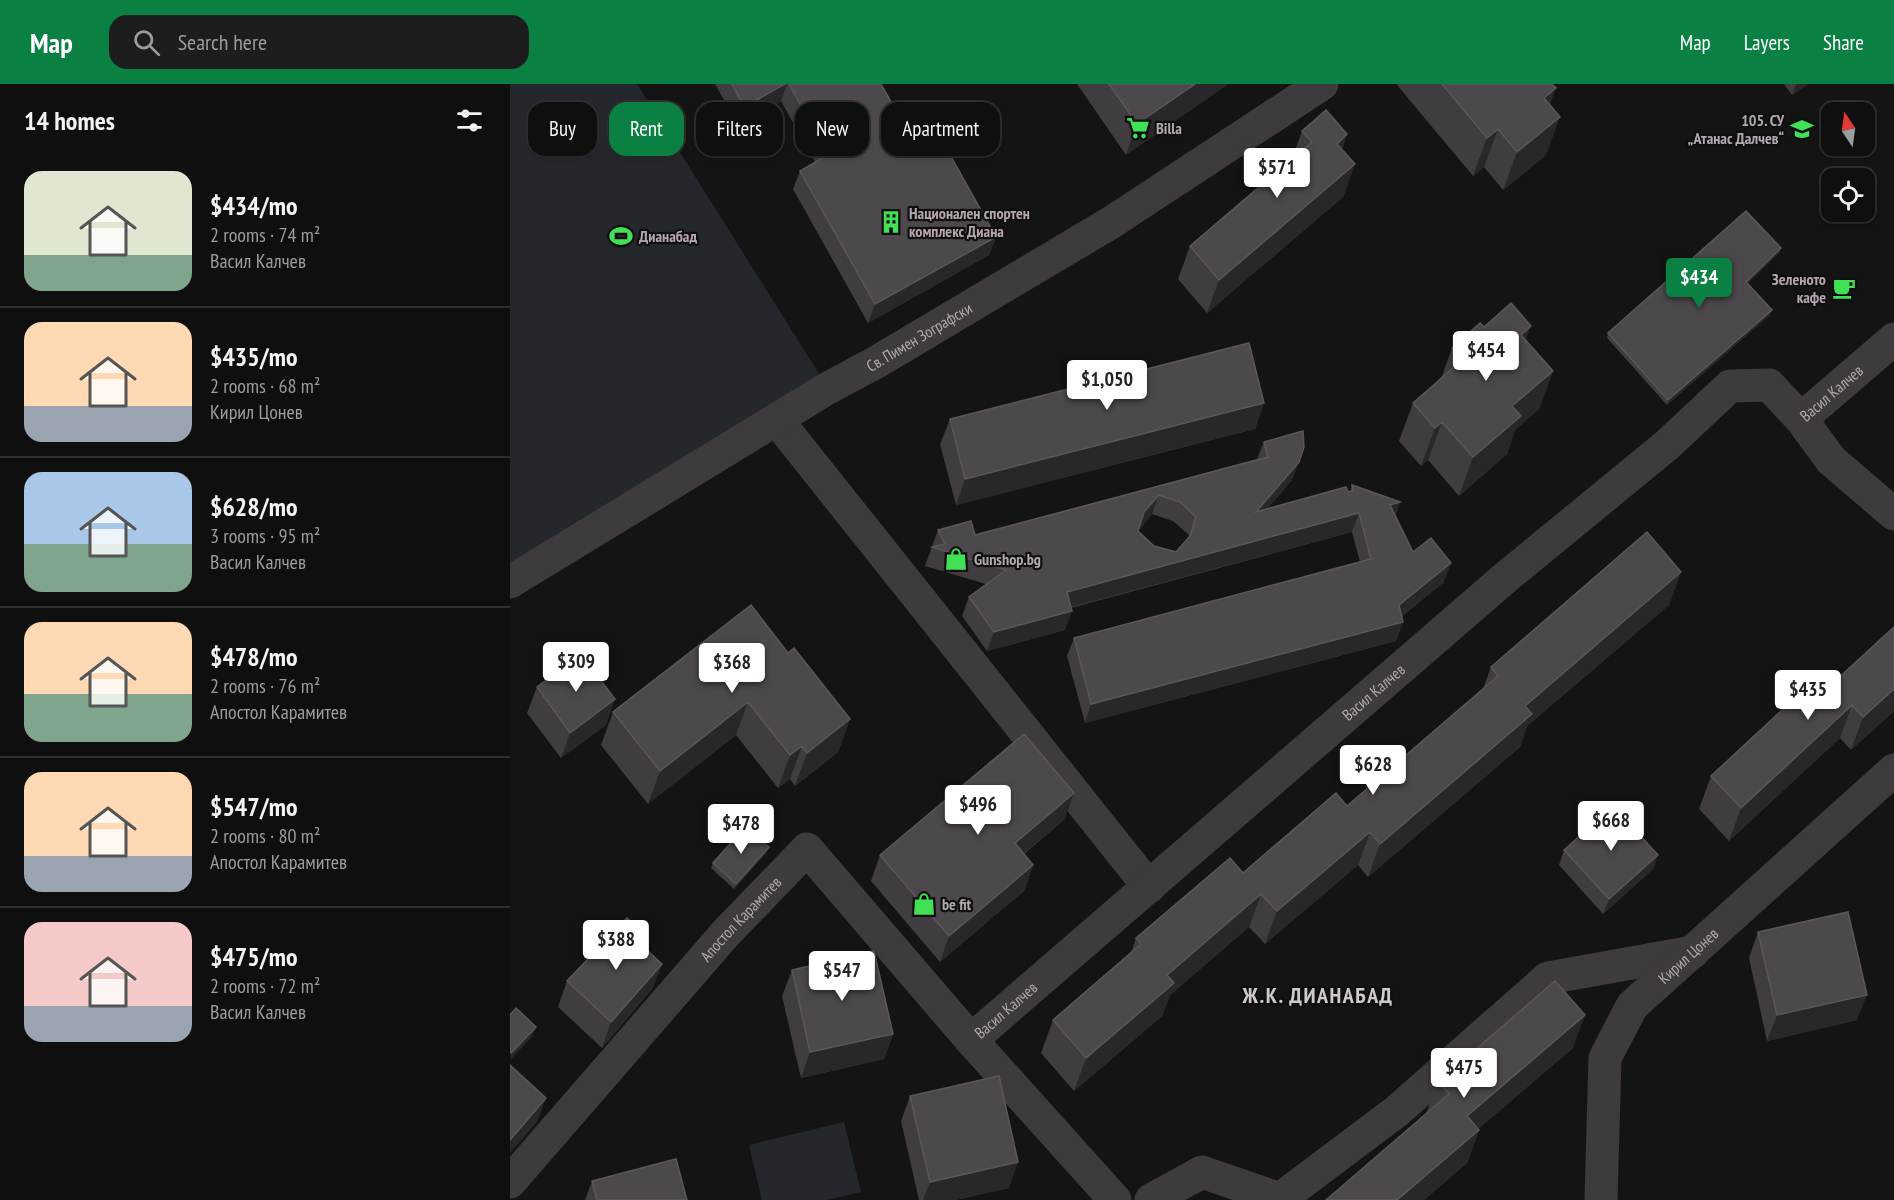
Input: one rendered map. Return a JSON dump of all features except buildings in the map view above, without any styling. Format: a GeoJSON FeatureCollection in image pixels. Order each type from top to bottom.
{"type":"FeatureCollection","features":[{"type":"Feature","properties":{"kind":"street","name":"Св. Пимен Зографски"},"geometry":{"type":"LineString","coordinates":[[510,582],[828,388],[1112,222],[1322,84]]}},
{"type":"Feature","properties":{"kind":"street","name":"Васил Калчев"},"geometry":{"type":"LineString","coordinates":[[1115,1200],[971,1040],[1505,578],[1667,445],[1730,386],[1769,386],[1801,419],[1894,339]]}},
{"type":"Feature","properties":{"kind":"street"},"geometry":{"type":"LineString","coordinates":[[1801,419],[1831,460],[1894,514]]}},
{"type":"Feature","properties":{"kind":"street"},"geometry":{"type":"LineString","coordinates":[[777,420],[1149,887]]}},
{"type":"Feature","properties":{"kind":"street","name":"Кирил Цонев"},"geometry":{"type":"LineString","coordinates":[[1601,1200],[1605,1058],[1632,1006],[1894,771]]}},
{"type":"Feature","properties":{"kind":"street","name":"Апостол Карамитев"},"geometry":{"type":"LineString","coordinates":[[510,1182],[725,934],[807,849],[971,1040]]}},
{"type":"Feature","properties":{"kind":"street"},"geometry":{"type":"LineString","coordinates":[[1151,1200],[1202,1172],[1280,1199],[1396,1111],[1548,978],[1693,951]]}},
{"type":"Feature","properties":{"kind":"shaded area","name":"Дианабад"},"geometry":{"type":"Polygon","coordinates":[[[510,84],[637,84],[648,102],[609,102],[609,156],[682,156],[828,388],[510,582],[510,84]]]}},
{"type":"Feature","properties":{"kind":"shaded area"},"geometry":{"type":"Polygon","coordinates":[[[844,1122],[861,1192],[826,1200],[762,1200],[749,1145],[844,1122]]]}},
{"type":"Feature","properties":{"kind":"place","name":"Billa"},"geometry":{"type":"Point","coordinates":[1138,128]}},
{"type":"Feature","properties":{"kind":"place","name":"105. СУ „Атанас Далчев“"},"geometry":{"type":"Point","coordinates":[1802,129]}},
{"type":"Feature","properties":{"kind":"place","name":"Национален спортен комплекс Диана"},"geometry":{"type":"Point","coordinates":[891,222]}},
{"type":"Feature","properties":{"kind":"place","name":"Дианабад"},"geometry":{"type":"Point","coordinates":[621,236]}},
{"type":"Feature","properties":{"kind":"place","name":"Зеленото кафе"},"geometry":{"type":"Point","coordinates":[1844,288]}},
{"type":"Feature","properties":{"kind":"place","name":"Gunshop.bg"},"geometry":{"type":"Point","coordinates":[956,559]}},
{"type":"Feature","properties":{"kind":"place","name":"be fit"},"geometry":{"type":"Point","coordinates":[924,904]}},
{"type":"Feature","properties":{"kind":"district","name":"Ж.К. ДИАНАБАД"},"geometry":{"type":"Point","coordinates":[1318,995]}}]}
